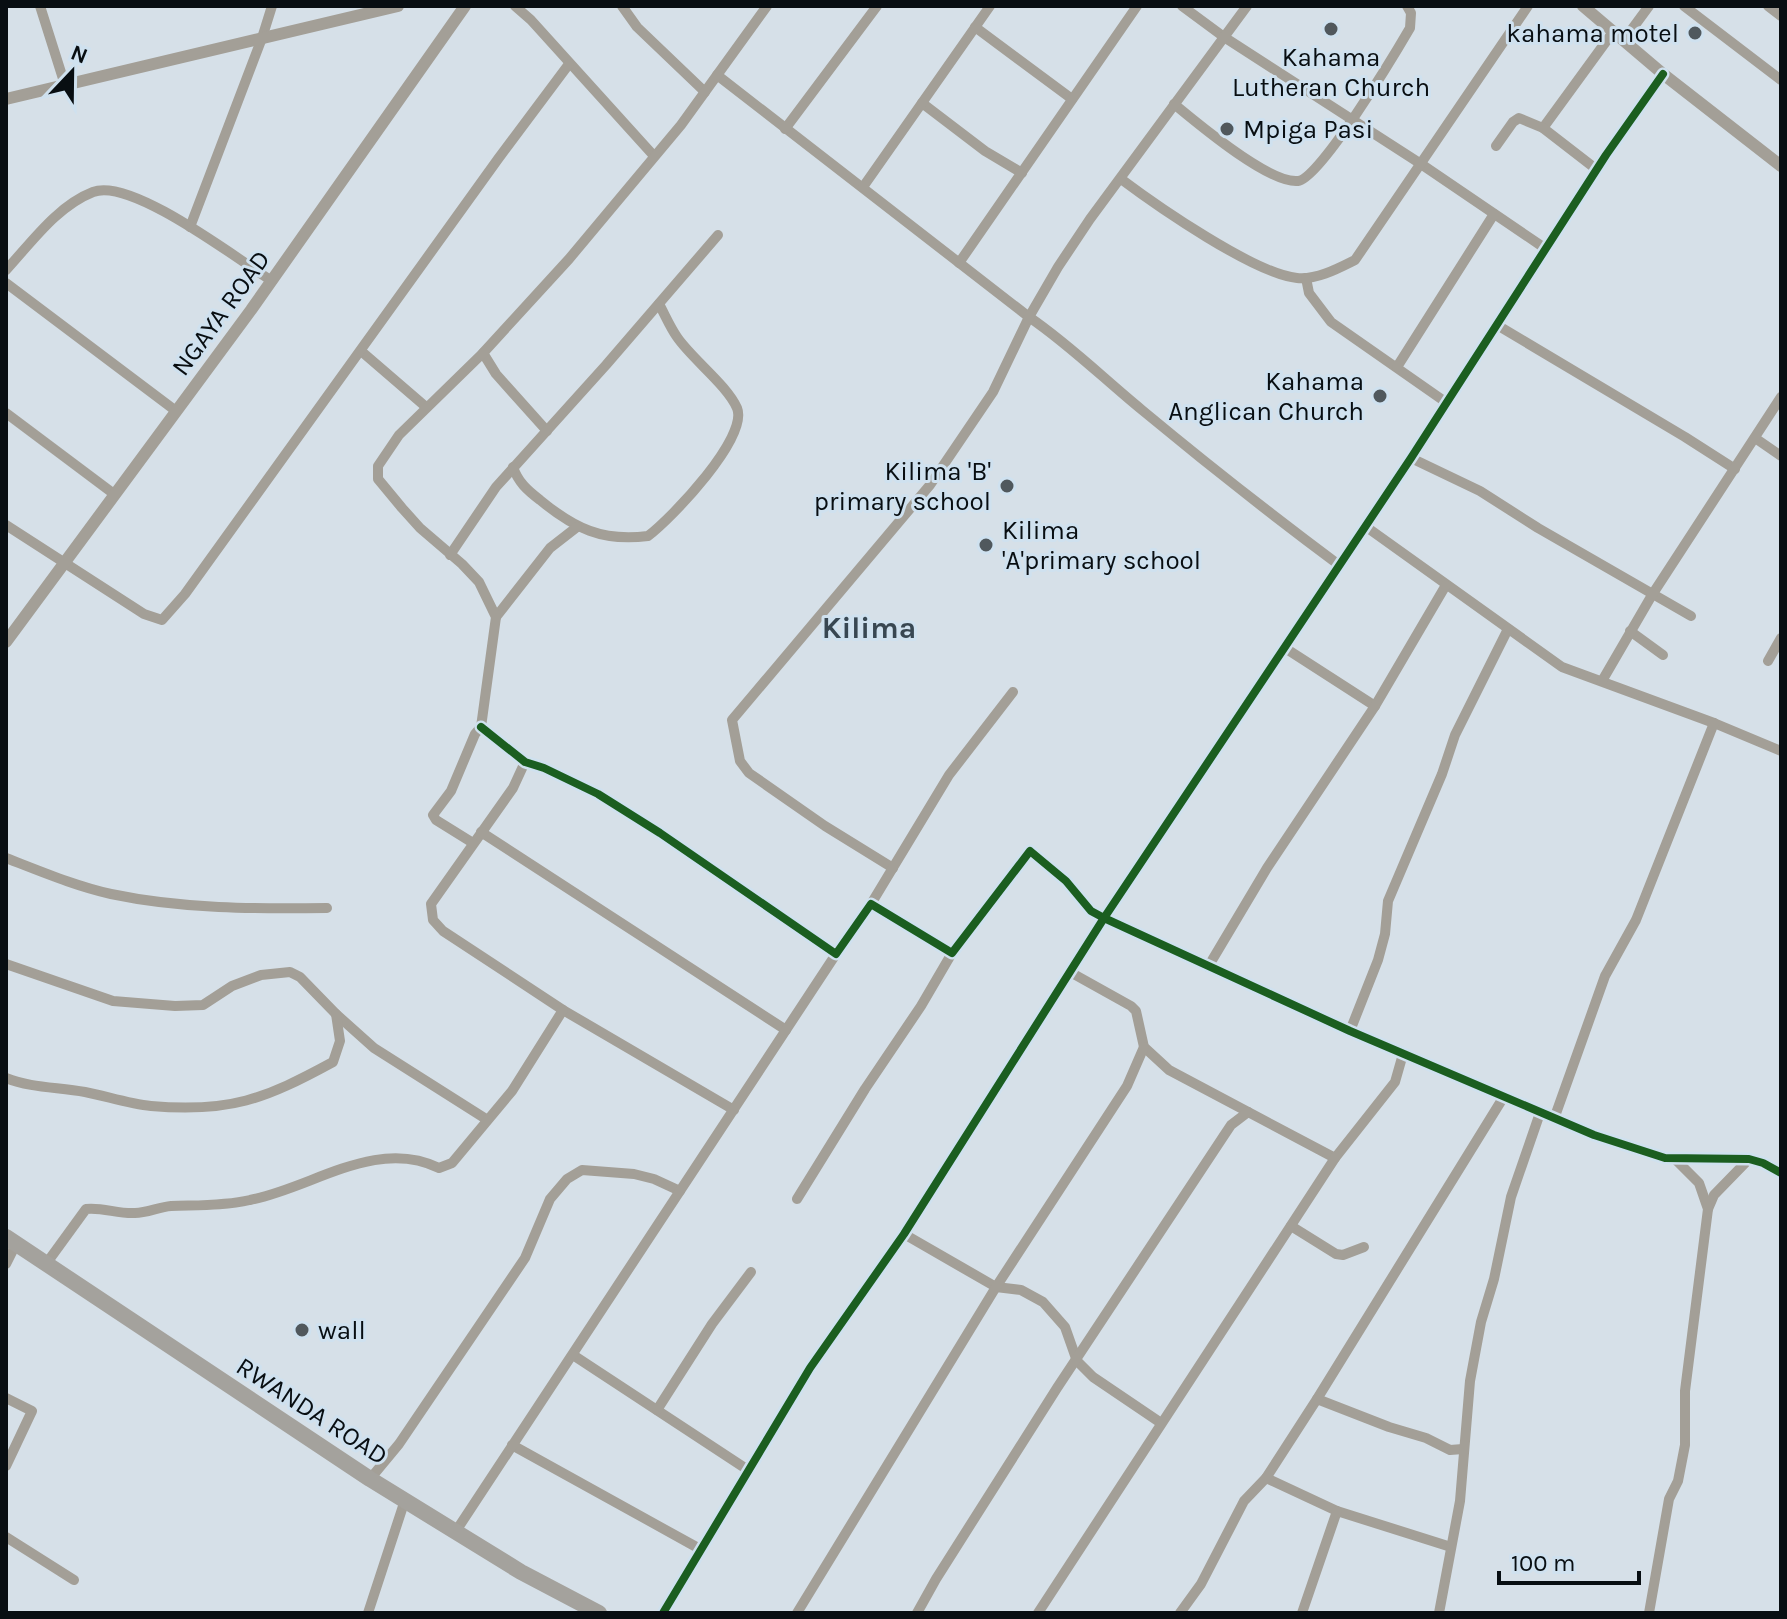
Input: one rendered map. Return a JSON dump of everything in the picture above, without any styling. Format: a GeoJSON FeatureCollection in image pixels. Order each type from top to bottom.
{"type":"FeatureCollection","features":[{"type":"Feature","properties":{"kind":"highway","name":"RWANDA ROAD"},"geometry":{"type":"LineString","coordinates":[[11,1240],[370,1479],[521,1572],[599,1613]]}},
{"type":"Feature","properties":{"kind":"street"},"geometry":{"type":"LineString","coordinates":[[40,6],[65,85]]}},
{"type":"Feature","properties":{"kind":"street"},"geometry":{"type":"LineString","coordinates":[[190,227],[272,6]]}},
{"type":"Feature","properties":{"kind":"street"},"geometry":{"type":"LineString","coordinates":[[6,99],[398,6]]}},
{"type":"Feature","properties":{"kind":"street","name":"NGAYA ROAD"},"geometry":{"type":"LineString","coordinates":[[6,642],[272,281],[465,6]]}},
{"type":"Feature","properties":{"kind":"street"},"geometry":{"type":"LineString","coordinates":[[515,6],[654,156]]}},
{"type":"Feature","properties":{"kind":"street"},"geometry":{"type":"LineString","coordinates":[[622,6],[637,27],[705,92]]}},
{"type":"Feature","properties":{"kind":"street"},"geometry":{"type":"LineString","coordinates":[[496,617],[479,582],[420,528],[378,479],[378,466],[386,451],[426,407],[483,353],[569,259],[705,92],[767,6]]}},
{"type":"Feature","properties":{"kind":"street"},"geometry":{"type":"LineString","coordinates":[[785,129],[877,6]]}},
{"type":"Feature","properties":{"kind":"street"},"geometry":{"type":"LineString","coordinates":[[863,187],[990,6]]}},
{"type":"Feature","properties":{"kind":"street"},"geometry":{"type":"LineString","coordinates":[[959,263],[1137,6]]}},
{"type":"Feature","properties":{"kind":"street"},"geometry":{"type":"LineString","coordinates":[[1182,6],[1224,37],[1546,249]]}},
{"type":"Feature","properties":{"kind":"street"},"geometry":{"type":"LineString","coordinates":[[893,868],[749,773],[740,761],[732,720],[930,485],[993,392],[1029,317],[1058,267],[1247,6]]}},
{"type":"Feature","properties":{"kind":"street"},"geometry":{"type":"LineString","coordinates":[[1174,104],[1266,171],[1295,181],[1303,180],[1352,120],[1410,28],[1411,13],[1407,6]]}},
{"type":"Feature","properties":{"kind":"street"},"geometry":{"type":"LineString","coordinates":[[1121,179],[1171,215],[1239,254],[1287,276],[1306,278],[1339,269],[1355,260],[1528,6]]}},
{"type":"Feature","properties":{"kind":"street"},"geometry":{"type":"LineString","coordinates":[[1583,6],[1663,74],[1781,166]]}},
{"type":"Feature","properties":{"kind":"street"},"geometry":{"type":"LineString","coordinates":[[1543,128],[1618,36],[1649,6]]}},
{"type":"Feature","properties":{"kind":"street"},"geometry":{"type":"LineString","coordinates":[[1684,6],[1781,80]]}},
{"type":"Feature","properties":{"kind":"street"},"geometry":{"type":"LineString","coordinates":[[1768,6],[1781,16]]}},
{"type":"Feature","properties":{"kind":"street"},"geometry":{"type":"LineString","coordinates":[[975,27],[1072,99]]}},
{"type":"Feature","properties":{"kind":"street"},"geometry":{"type":"LineString","coordinates":[[6,525],[62,564],[144,614],[162,620],[185,594],[569,64]]}},
{"type":"Feature","properties":{"kind":"street"},"geometry":{"type":"LineString","coordinates":[[663,1613],[810,1368],[904,1234],[1104,918],[1411,458],[1596,169],[1663,74]]}},
{"type":"Feature","properties":{"kind":"street"},"geometry":{"type":"LineString","coordinates":[[717,75],[1029,317],[1067,343],[1250,500],[1339,565]]}},
{"type":"Feature","properties":{"kind":"street"},"geometry":{"type":"LineString","coordinates":[[922,103],[985,151],[1022,173]]}},
{"type":"Feature","properties":{"kind":"street"},"geometry":{"type":"LineString","coordinates":[[1496,146],[1519,118],[1543,128],[1596,169]]}},
{"type":"Feature","properties":{"kind":"street"},"geometry":{"type":"LineString","coordinates":[[6,270],[64,209],[96,190],[114,190],[157,208],[190,227],[272,281]]}},
{"type":"Feature","properties":{"kind":"street"},"geometry":{"type":"LineString","coordinates":[[1397,367],[1494,214]]}},
{"type":"Feature","properties":{"kind":"street"},"geometry":{"type":"LineString","coordinates":[[450,555],[475,515],[513,467],[718,235]]}},
{"type":"Feature","properties":{"kind":"street"},"geometry":{"type":"LineString","coordinates":[[1306,278],[1309,293],[1331,322],[1447,403]]}},
{"type":"Feature","properties":{"kind":"street"},"geometry":{"type":"LineString","coordinates":[[6,283],[176,411]]}},
{"type":"Feature","properties":{"kind":"street"},"geometry":{"type":"LineString","coordinates":[[513,467],[518,480],[530,492],[577,527],[606,536],[648,536],[704,481],[739,425],[739,412],[733,399],[676,336],[659,304]]}},
{"type":"Feature","properties":{"kind":"street"},"geometry":{"type":"LineString","coordinates":[[1497,325],[1735,469]]}},
{"type":"Feature","properties":{"kind":"street"},"geometry":{"type":"LineString","coordinates":[[361,351],[426,407]]}},
{"type":"Feature","properties":{"kind":"street"},"geometry":{"type":"LineString","coordinates":[[483,353],[496,374],[547,431]]}},
{"type":"Feature","properties":{"kind":"street"},"geometry":{"type":"LineString","coordinates":[[1602,681],[1652,595],[1781,397]]}},
{"type":"Feature","properties":{"kind":"street"},"geometry":{"type":"LineString","coordinates":[[6,413],[114,494]]}},
{"type":"Feature","properties":{"kind":"street"},"geometry":{"type":"LineString","coordinates":[[1755,438],[1781,456]]}},
{"type":"Feature","properties":{"kind":"street"},"geometry":{"type":"LineString","coordinates":[[1411,458],[1480,491],[1691,616]]}},
{"type":"Feature","properties":{"kind":"street"},"geometry":{"type":"LineString","coordinates":[[1365,526],[1562,667],[1781,751]]}},
{"type":"Feature","properties":{"kind":"street"},"geometry":{"type":"LineString","coordinates":[[473,843],[433,815],[451,791],[475,734],[481,727],[496,617],[550,548],[577,527]]}},
{"type":"Feature","properties":{"kind":"street"},"geometry":{"type":"LineString","coordinates":[[1208,967],[1267,868],[1375,706],[1446,585]]}},
{"type":"Feature","properties":{"kind":"street"},"geometry":{"type":"LineString","coordinates":[[1350,1031],[1378,960],[1385,934],[1388,901],[1442,774],[1455,735],[1508,629]]}},
{"type":"Feature","properties":{"kind":"street"},"geometry":{"type":"LineString","coordinates":[[1630,631],[1663,655]]}},
{"type":"Feature","properties":{"kind":"street"},"geometry":{"type":"LineString","coordinates":[[1768,661],[1781,638]]}},
{"type":"Feature","properties":{"kind":"street"},"geometry":{"type":"LineString","coordinates":[[1285,648],[1375,706]]}},
{"type":"Feature","properties":{"kind":"street"},"geometry":{"type":"LineString","coordinates":[[456,1531],[871,904],[949,775],[1013,692]]}},
{"type":"Feature","properties":{"kind":"street"},"geometry":{"type":"LineString","coordinates":[[1554,1119],[1605,976],[1636,920],[1714,723]]}},
{"type":"Feature","properties":{"kind":"street"},"geometry":{"type":"LineString","coordinates":[[481,727],[525,762],[598,794],[836,954]]}},
{"type":"Feature","properties":{"kind":"street"},"geometry":{"type":"LineString","coordinates":[[525,762],[513,788],[431,904],[433,920],[443,931],[563,1010],[734,1110]]}},
{"type":"Feature","properties":{"kind":"street"},"geometry":{"type":"LineString","coordinates":[[481,832],[786,1030]]}},
{"type":"Feature","properties":{"kind":"street"},"geometry":{"type":"LineString","coordinates":[[797,1199],[952,953],[1030,851],[1066,881],[1091,911],[1104,918],[1503,1098],[1594,1135],[1676,1160],[1749,1159],[1781,1173]]}},
{"type":"Feature","properties":{"kind":"street"},"geometry":{"type":"LineString","coordinates":[[6,858],[112,894],[250,909],[327,908]]}},
{"type":"Feature","properties":{"kind":"street"},"geometry":{"type":"LineString","coordinates":[[871,904],[952,953]]}},
{"type":"Feature","properties":{"kind":"street"},"geometry":{"type":"LineString","coordinates":[[6,964],[113,1001],[161,1006],[203,1005],[232,986],[261,975],[290,972],[300,977],[374,1048],[486,1119]]}},
{"type":"Feature","properties":{"kind":"street"},"geometry":{"type":"LineString","coordinates":[[1070,972],[1131,1006],[1136,1011],[1144,1047],[1169,1070],[1335,1158]]}},
{"type":"Feature","properties":{"kind":"street"},"geometry":{"type":"LineString","coordinates":[[46,1264],[86,1209],[137,1214],[167,1206],[193,1207],[249,1201],[376,1159],[401,1156],[439,1168],[452,1163],[512,1091],[563,1010]]}},
{"type":"Feature","properties":{"kind":"street"},"geometry":{"type":"LineString","coordinates":[[6,1078],[148,1106],[240,1104],[282,1089],[333,1062],[340,1047],[336,1014]]}},
{"type":"Feature","properties":{"kind":"street"},"geometry":{"type":"LineString","coordinates":[[797,1613],[996,1287],[1127,1086],[1144,1047]]}},
{"type":"Feature","properties":{"kind":"street"},"geometry":{"type":"LineString","coordinates":[[1038,1613],[1335,1158],[1395,1082],[1403,1054]]}},
{"type":"Feature","properties":{"kind":"street"},"geometry":{"type":"LineString","coordinates":[[1180,1613],[1201,1584],[1244,1501],[1266,1478],[1317,1399],[1503,1098]]}},
{"type":"Feature","properties":{"kind":"street"},"geometry":{"type":"LineString","coordinates":[[917,1613],[1057,1388],[1231,1125],[1248,1112]]}},
{"type":"Feature","properties":{"kind":"street"},"geometry":{"type":"LineString","coordinates":[[1439,1613],[1460,1501],[1463,1449],[1481,1322],[1494,1279],[1511,1197],[1540,1113]]}},
{"type":"Feature","properties":{"kind":"street"},"geometry":{"type":"LineString","coordinates":[[1649,1613],[1669,1499],[1678,1481],[1685,1445],[1685,1391],[1708,1209],[1722,1185],[1749,1159]]}},
{"type":"Feature","properties":{"kind":"street"},"geometry":{"type":"LineString","coordinates":[[1676,1160],[1699,1183],[1708,1209]]}},
{"type":"Feature","properties":{"kind":"street"},"geometry":{"type":"LineString","coordinates":[[370,1479],[399,1444],[525,1258],[550,1199],[567,1179],[582,1170],[634,1174],[680,1191]]}},
{"type":"Feature","properties":{"kind":"street"},"geometry":{"type":"LineString","coordinates":[[1291,1226],[1336,1254],[1343,1255],[1364,1247]]}},
{"type":"Feature","properties":{"kind":"street"},"geometry":{"type":"LineString","coordinates":[[904,1234],[996,1287],[1021,1290],[1043,1302],[1055,1312],[1067,1332],[1077,1361],[1104,1386],[1161,1423]]}},
{"type":"Feature","properties":{"kind":"street"},"geometry":{"type":"LineString","coordinates":[[6,1264],[11,1240]]}},
{"type":"Feature","properties":{"kind":"street"},"geometry":{"type":"LineString","coordinates":[[657,1410],[712,1324],[751,1272]]}},
{"type":"Feature","properties":{"kind":"street"},"geometry":{"type":"LineString","coordinates":[[573,1355],[748,1470]]}},
{"type":"Feature","properties":{"kind":"street"},"geometry":{"type":"LineString","coordinates":[[6,1398],[32,1411],[6,1466]]}},
{"type":"Feature","properties":{"kind":"street"},"geometry":{"type":"LineString","coordinates":[[1317,1399],[1426,1438],[1450,1450],[1463,1449]]}},
{"type":"Feature","properties":{"kind":"street"},"geometry":{"type":"LineString","coordinates":[[512,1445],[700,1549]]}},
{"type":"Feature","properties":{"kind":"street"},"geometry":{"type":"LineString","coordinates":[[1266,1478],[1337,1511],[1451,1547]]}},
{"type":"Feature","properties":{"kind":"street"},"geometry":{"type":"LineString","coordinates":[[368,1613],[405,1500]]}},
{"type":"Feature","properties":{"kind":"street"},"geometry":{"type":"LineString","coordinates":[[1302,1613],[1337,1511]]}},
{"type":"Feature","properties":{"kind":"street"},"geometry":{"type":"LineString","coordinates":[[6,1537],[74,1580]]}},
{"type":"Feature","properties":{"kind":"cycle path"},"geometry":{"type":"LineString","coordinates":[[663,1613],[810,1368],[904,1234],[1104,918],[1411,458],[1606,155],[1663,74]]}},
{"type":"Feature","properties":{"kind":"cycle path"},"geometry":{"type":"LineString","coordinates":[[481,727],[525,762],[598,794],[660,833],[836,954],[871,904],[952,953],[1030,851],[1066,881],[1091,911],[1350,1031],[1594,1135],[1665,1158],[1749,1159],[1781,1173]]}},
{"type":"Feature","properties":{"kind":"place","name":"Kahama Lutheran Church"},"geometry":{"type":"Point","coordinates":[1331,29]}},
{"type":"Feature","properties":{"kind":"place","name":"kahama motel"},"geometry":{"type":"Point","coordinates":[1695,33]}},
{"type":"Feature","properties":{"kind":"place","name":"Mpiga Pasi"},"geometry":{"type":"Point","coordinates":[1227,129]}},
{"type":"Feature","properties":{"kind":"place","name":"Kahama Anglican Church"},"geometry":{"type":"Point","coordinates":[1380,396]}},
{"type":"Feature","properties":{"kind":"place","name":"Kilima 'B' primary school"},"geometry":{"type":"Point","coordinates":[1007,486]}},
{"type":"Feature","properties":{"kind":"place","name":"Kilima 'A'primary school"},"geometry":{"type":"Point","coordinates":[986,545]}},
{"type":"Feature","properties":{"kind":"place","name":"wall"},"geometry":{"type":"Point","coordinates":[302,1330]}},
{"type":"Feature","properties":{"kind":"district","name":"Kilima"},"geometry":{"type":"Point","coordinates":[869,628]}}]}
